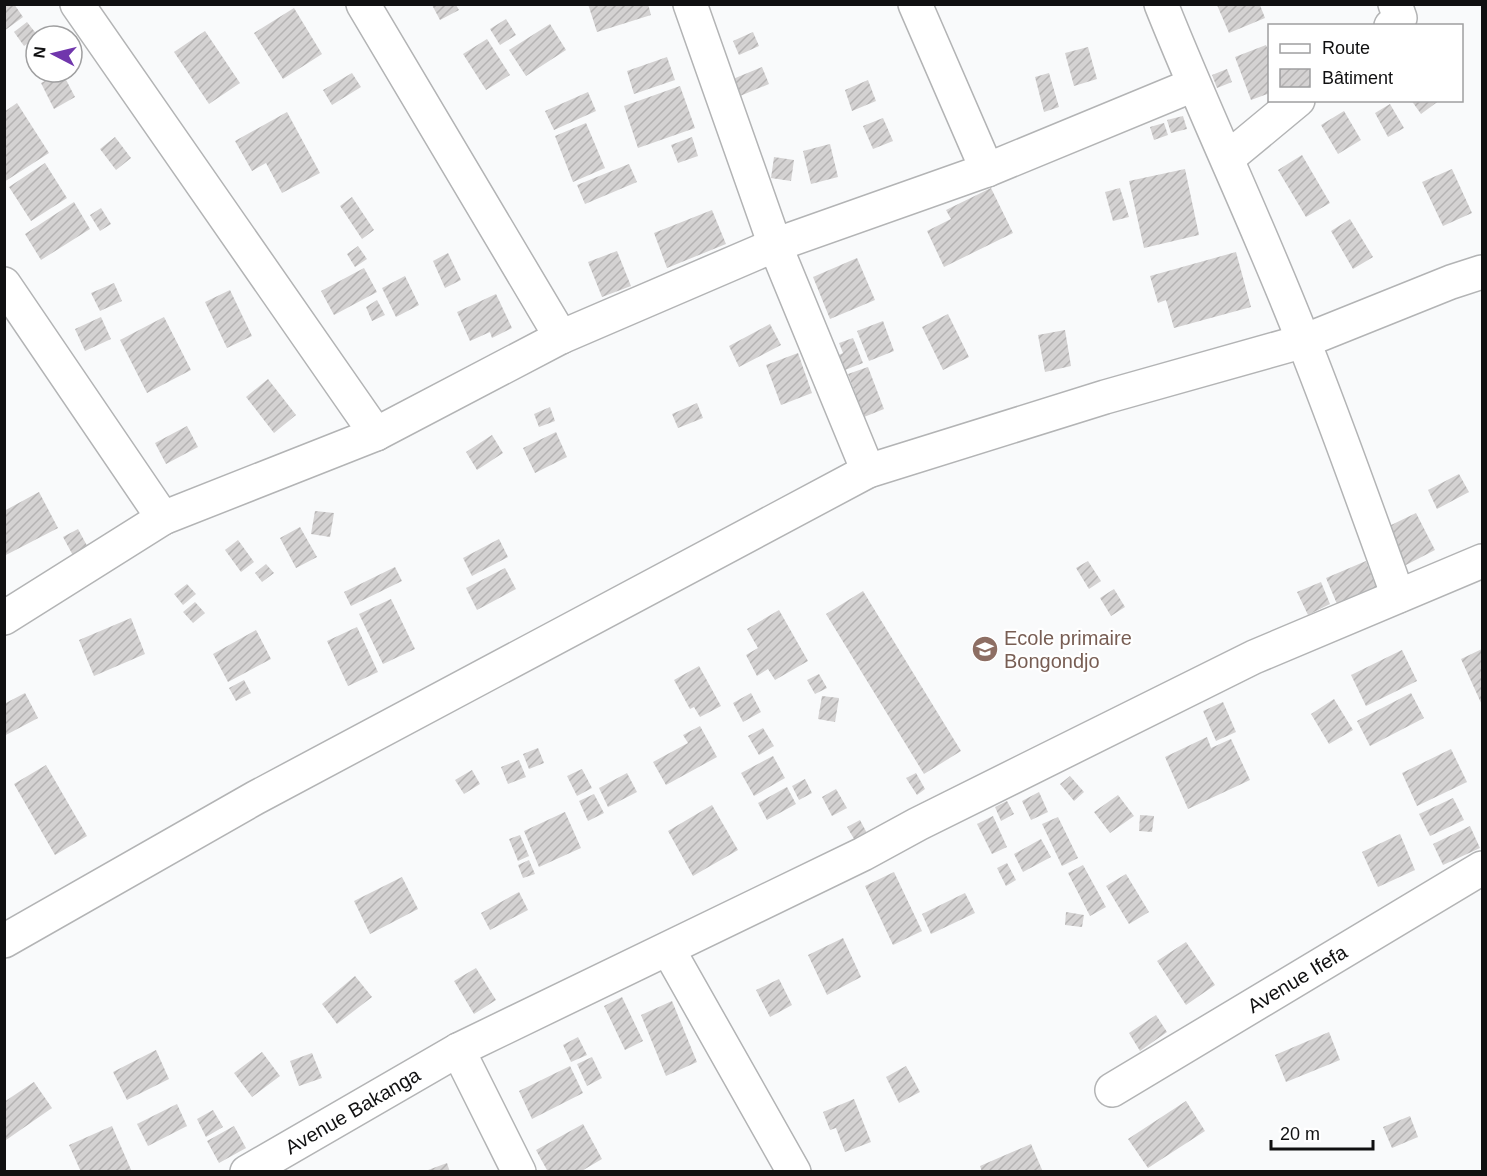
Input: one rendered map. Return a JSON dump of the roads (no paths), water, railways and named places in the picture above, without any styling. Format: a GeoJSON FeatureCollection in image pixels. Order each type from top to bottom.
{"type":"FeatureCollection","features":[{"type":"Feature","properties":{"kind":"street"},"geometry":{"type":"LineString","coordinates":[[76,4],[376,434]]}},
{"type":"Feature","properties":{"kind":"street"},"geometry":{"type":"LineString","coordinates":[[363,4],[561,337]]}},
{"type":"Feature","properties":{"kind":"street"},"geometry":{"type":"LineString","coordinates":[[690,4],[775,245],[868,471]]}},
{"type":"Feature","properties":{"kind":"street"},"geometry":{"type":"LineString","coordinates":[[915,4],[987,170]]}},
{"type":"Feature","properties":{"kind":"street"},"geometry":{"type":"LineString","coordinates":[[1161,4],[1193,85],[1228,158],[1304,341],[1398,596]]}},
{"type":"Feature","properties":{"kind":"street"},"geometry":{"type":"LineString","coordinates":[[1392,24],[1400,18],[1395,4]]}},
{"type":"Feature","properties":{"kind":"street"},"geometry":{"type":"LineString","coordinates":[[4,618],[163,518],[376,434],[561,337],[775,245],[987,170],[1193,85]]}},
{"type":"Feature","properties":{"kind":"street"},"geometry":{"type":"LineString","coordinates":[[1228,158],[1296,102]]}},
{"type":"Feature","properties":{"kind":"street"},"geometry":{"type":"LineString","coordinates":[[4,941],[255,798],[868,471],[1105,397],[1304,341],[1451,282],[1482,272]]}},
{"type":"Feature","properties":{"kind":"street"},"geometry":{"type":"LineString","coordinates":[[4,284],[163,518]]}},
{"type":"Feature","properties":{"kind":"street","name":"Avenue Bakanga"},"geometry":{"type":"LineString","coordinates":[[247,1172],[458,1050],[863,854],[929,818],[1254,657],[1482,561]]}},
{"type":"Feature","properties":{"kind":"street","name":"Avenue Ifefa"},"geometry":{"type":"LineString","coordinates":[[1112,1090],[1482,868]]}},
{"type":"Feature","properties":{"kind":"street"},"geometry":{"type":"LineString","coordinates":[[668,949],[794,1172]]}},
{"type":"Feature","properties":{"kind":"street"},"geometry":{"type":"LineString","coordinates":[[458,1050],[519,1172]]}},
{"type":"Feature","properties":{"kind":"place","name":"Ecole primaire Bongondjo"},"geometry":{"type":"Point","coordinates":[985,649]}}]}
